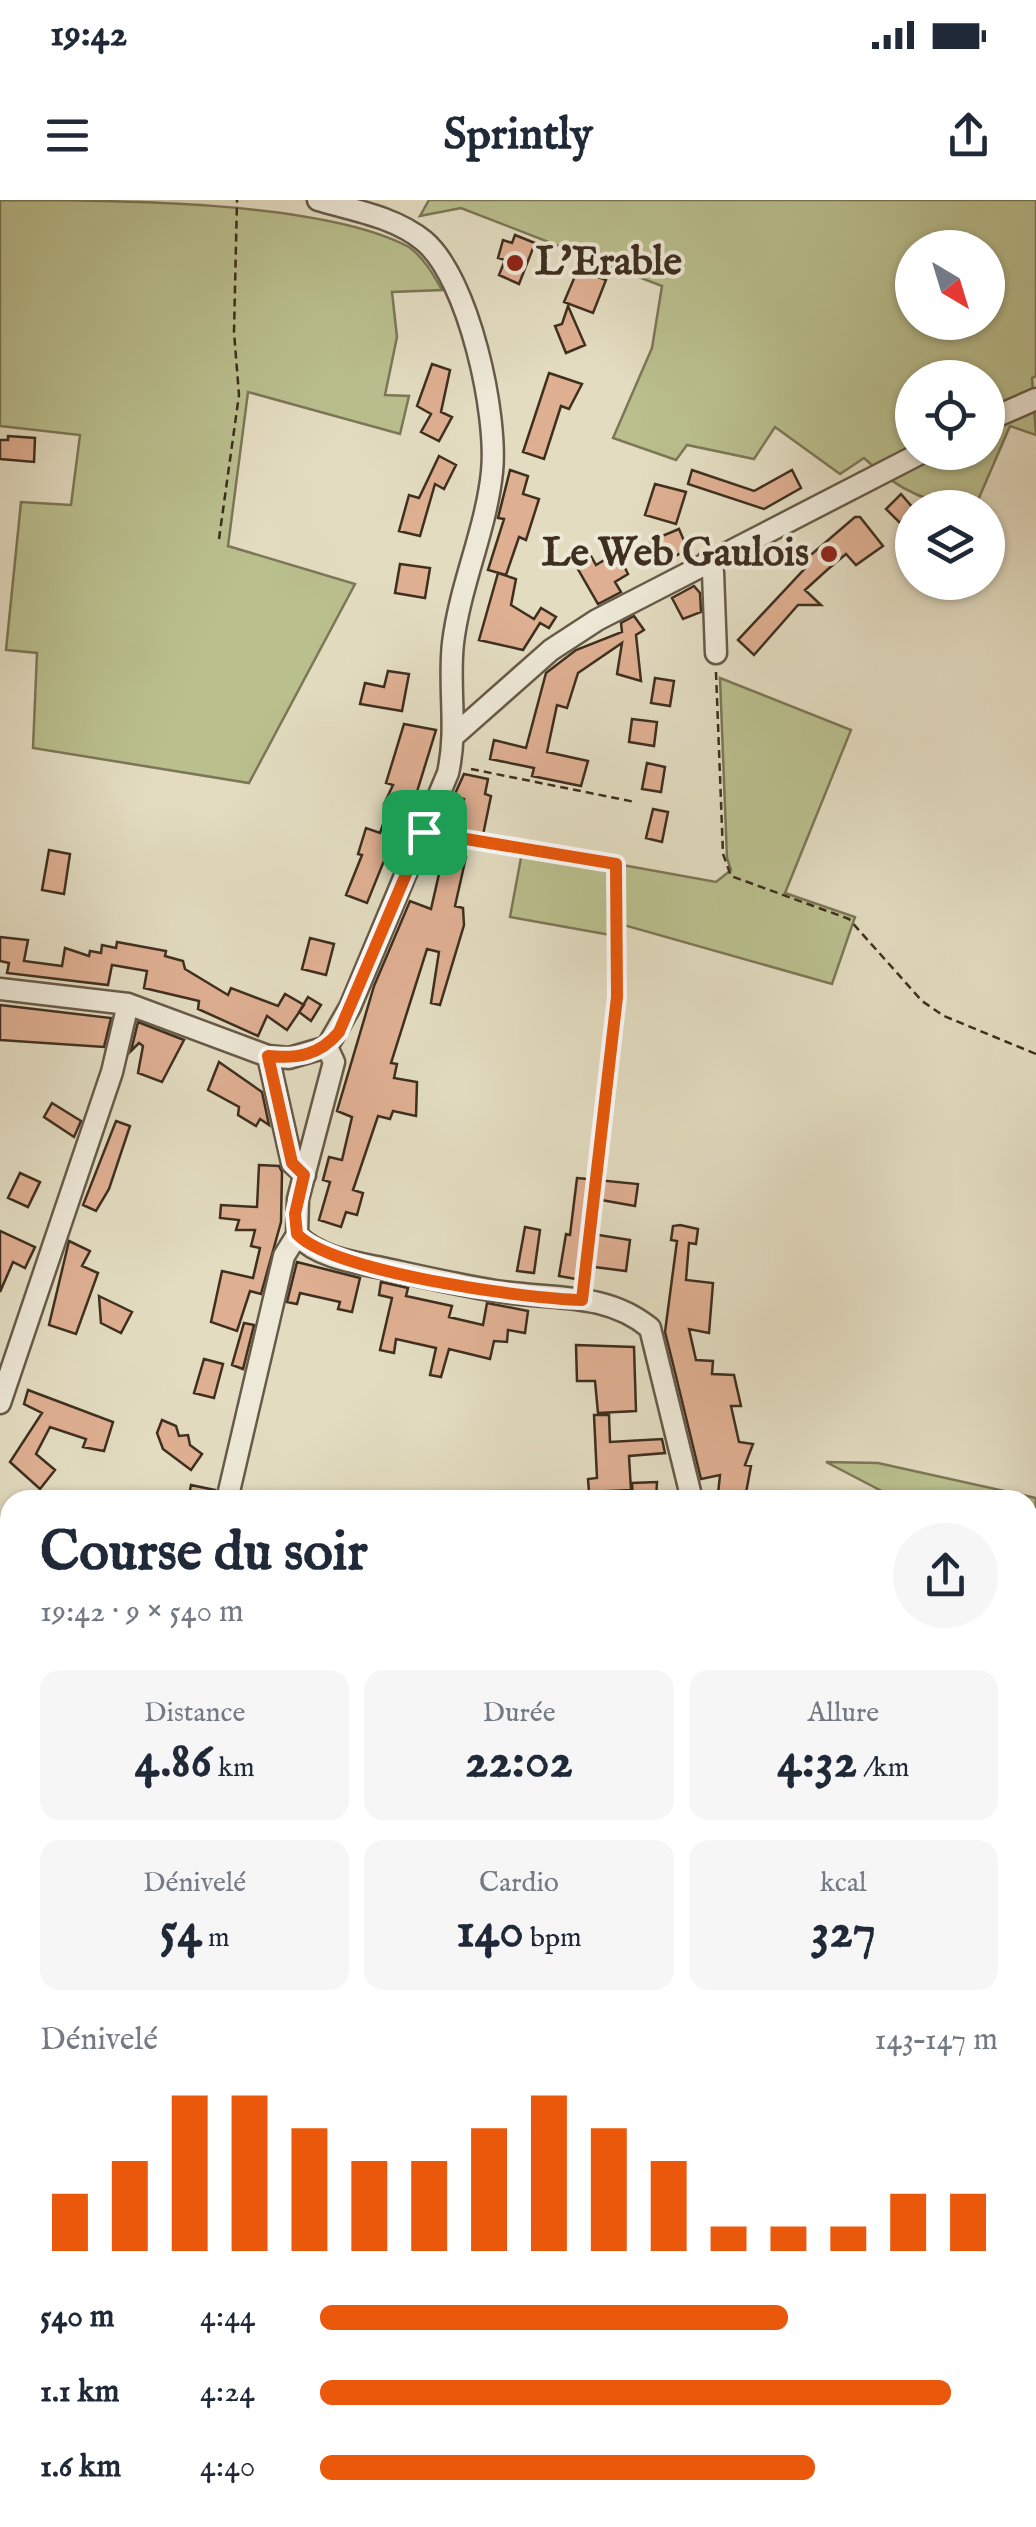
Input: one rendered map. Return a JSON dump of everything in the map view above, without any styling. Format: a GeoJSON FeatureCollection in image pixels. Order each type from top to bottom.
{"type":"FeatureCollection","features":[{"type":"Feature","properties":{"kind":"street"},"geometry":{"type":"LineString","coordinates":[[0,988],[128,1004],[268,1056],[290,1058],[327,1047],[350,1007],[424,832],[450,766],[456,734],[452,646],[492,471],[488,402],[452,282],[426,243],[386,220],[318,200]]}},
{"type":"Feature","properties":{"kind":"street"},"geometry":{"type":"LineString","coordinates":[[1005,413],[1036,399]]}},
{"type":"Feature","properties":{"kind":"street"},"geometry":{"type":"LineString","coordinates":[[456,734],[498,702],[551,650],[597,620],[895,466]]}},
{"type":"Feature","properties":{"kind":"street"},"geometry":{"type":"LineString","coordinates":[[708,561],[713,572],[716,653]]}},
{"type":"Feature","properties":{"kind":"street"},"geometry":{"type":"LineString","coordinates":[[0,1403],[112,1072],[128,1004]]}},
{"type":"Feature","properties":{"kind":"street"},"geometry":{"type":"LineString","coordinates":[[229,1490],[284,1256],[297,1234],[295,1214],[334,1062],[327,1047]]}},
{"type":"Feature","properties":{"kind":"street"},"geometry":{"type":"LineString","coordinates":[[268,1056],[292,1163],[304,1175]]}},
{"type":"Feature","properties":{"kind":"street"},"geometry":{"type":"LineString","coordinates":[[297,1234],[319,1251],[355,1263],[497,1291],[618,1306],[650,1328],[690,1490]]}},
{"type":"Feature","properties":{"kind":"path"},"geometry":{"type":"LineString","coordinates":[[220,539],[238,395],[234,332],[237,200]]}},
{"type":"Feature","properties":{"kind":"path"},"geometry":{"type":"LineString","coordinates":[[716,653],[723,854],[734,880],[858,925],[908,988],[944,1016],[1036,1054]]}},
{"type":"Feature","properties":{"kind":"path"},"geometry":{"type":"LineString","coordinates":[[450,766],[634,802]]}},
{"type":"Feature","properties":{"kind":"path"},"geometry":{"type":"LineString","coordinates":[[424,832],[616,864],[617,997],[582,1300]]}},
{"type":"Feature","properties":{"kind":"green space"},"geometry":{"type":"Polygon","coordinates":[[[0,200],[154,202],[270,211],[323,220],[371,231],[409,247],[424,261],[442,290],[392,292],[397,337],[385,395],[409,396],[400,434],[248,392],[228,546],[355,584],[249,783],[33,748],[37,653],[6,650],[21,502],[71,505],[80,435],[0,426],[0,200]]]}},
{"type":"Feature","properties":{"kind":"green space"},"geometry":{"type":"Polygon","coordinates":[[[429,200],[1036,200],[1036,376],[1032,378],[1036,435],[1010,426],[1005,438],[1005,360],[895,360],[895,470],[991,470],[982,490],[908,490],[864,458],[840,474],[775,427],[754,459],[687,445],[676,460],[613,438],[652,348],[662,286],[461,208],[420,216],[429,200]]]}},
{"type":"Feature","properties":{"kind":"green space"},"geometry":{"type":"Polygon","coordinates":[[[720,678],[851,730],[785,893],[855,917],[832,984],[617,923],[616,936],[510,917],[523,847],[716,882],[731,870],[727,858],[720,678]]]}},
{"type":"Feature","properties":{"kind":"green space"},"geometry":{"type":"Polygon","coordinates":[[[826,1462],[878,1463],[1000,1490],[880,1490],[826,1462]]]}},
{"type":"Feature","properties":{"kind":"building"},"geometry":{"type":"Polygon","coordinates":[[[515,235],[535,243],[519,284],[499,275],[505,260],[498,258],[503,240],[512,243],[515,235]]]}},
{"type":"Feature","properties":{"kind":"building"},"geometry":{"type":"Polygon","coordinates":[[[578,269],[606,280],[593,313],[564,302],[578,269]]]}},
{"type":"Feature","properties":{"kind":"building"},"geometry":{"type":"Polygon","coordinates":[[[568,306],[585,345],[566,353],[555,326],[562,324],[568,306]]]}},
{"type":"Feature","properties":{"kind":"building"},"geometry":{"type":"Polygon","coordinates":[[[432,364],[450,370],[441,412],[452,417],[439,441],[421,432],[431,414],[417,406],[432,364]]]}},
{"type":"Feature","properties":{"kind":"building"},"geometry":{"type":"Polygon","coordinates":[[[549,373],[582,384],[569,409],[561,406],[544,459],[523,452],[549,373]]]}},
{"type":"Feature","properties":{"kind":"building"},"geometry":{"type":"Polygon","coordinates":[[[8,436],[35,438],[34,462],[0,459],[0,440],[8,440],[8,436]]]}},
{"type":"Feature","properties":{"kind":"building"},"geometry":{"type":"Polygon","coordinates":[[[439,456],[456,465],[444,489],[435,484],[420,536],[399,531],[409,495],[419,498],[439,456]]]}},
{"type":"Feature","properties":{"kind":"building"},"geometry":{"type":"Polygon","coordinates":[[[510,470],[528,476],[523,494],[539,499],[526,540],[519,537],[506,575],[488,570],[504,519],[498,518],[510,470]]]}},
{"type":"Feature","properties":{"kind":"building"},"geometry":{"type":"Polygon","coordinates":[[[692,470],[754,491],[792,470],[801,488],[764,509],[688,484],[692,470]]]}},
{"type":"Feature","properties":{"kind":"building"},"geometry":{"type":"Polygon","coordinates":[[[655,484],[686,492],[676,524],[645,515],[655,484]]]}},
{"type":"Feature","properties":{"kind":"building"},"geometry":{"type":"Polygon","coordinates":[[[895,500],[895,518],[886,509],[895,500]]]}},
{"type":"Feature","properties":{"kind":"building"},"geometry":{"type":"Polygon","coordinates":[[[855,517],[860,517],[883,546],[856,565],[846,554],[827,570],[805,590],[821,605],[798,605],[754,655],[738,640],[809,564],[806,559],[855,517]]]}},
{"type":"Feature","properties":{"kind":"building"},"geometry":{"type":"Polygon","coordinates":[[[679,529],[688,550],[662,562],[650,541],[679,529]]]}},
{"type":"Feature","properties":{"kind":"building"},"geometry":{"type":"Polygon","coordinates":[[[591,556],[596,565],[606,559],[610,566],[621,560],[628,574],[615,582],[621,592],[598,604],[575,564],[591,556]]]}},
{"type":"Feature","properties":{"kind":"building"},"geometry":{"type":"Polygon","coordinates":[[[400,564],[430,568],[425,598],[395,593],[400,564]]]}},
{"type":"Feature","properties":{"kind":"building"},"geometry":{"type":"Polygon","coordinates":[[[498,573],[516,579],[511,605],[534,619],[541,608],[556,617],[549,628],[540,623],[523,650],[479,640],[498,573]]]}},
{"type":"Feature","properties":{"kind":"building"},"geometry":{"type":"Polygon","coordinates":[[[694,586],[700,593],[701,612],[683,619],[672,598],[694,586]]]}},
{"type":"Feature","properties":{"kind":"building"},"geometry":{"type":"Polygon","coordinates":[[[634,616],[644,630],[636,635],[641,681],[617,674],[622,643],[578,673],[567,708],[557,705],[547,752],[588,761],[581,786],[532,776],[534,768],[490,759],[494,740],[526,748],[546,673],[576,650],[622,632],[621,623],[634,616]]]}},
{"type":"Feature","properties":{"kind":"building"},"geometry":{"type":"Polygon","coordinates":[[[388,671],[409,674],[402,711],[360,704],[365,683],[384,687],[388,671]]]}},
{"type":"Feature","properties":{"kind":"building"},"geometry":{"type":"Polygon","coordinates":[[[655,678],[674,681],[670,706],[651,703],[655,678]]]}},
{"type":"Feature","properties":{"kind":"building"},"geometry":{"type":"Polygon","coordinates":[[[632,719],[657,722],[654,746],[629,742],[632,719]]]}},
{"type":"Feature","properties":{"kind":"building"},"geometry":{"type":"Polygon","coordinates":[[[404,724],[436,730],[416,795],[421,797],[404,834],[396,831],[367,903],[346,895],[362,855],[358,854],[366,828],[380,833],[389,807],[384,804],[393,785],[386,783],[404,724]]]}},
{"type":"Feature","properties":{"kind":"building"},"geometry":{"type":"Polygon","coordinates":[[[647,763],[665,767],[661,792],[642,789],[647,763]]]}},
{"type":"Feature","properties":{"kind":"building"},"geometry":{"type":"Polygon","coordinates":[[[464,774],[488,779],[485,794],[491,796],[483,835],[456,828],[464,799],[454,796],[464,774]]]}},
{"type":"Feature","properties":{"kind":"building"},"geometry":{"type":"Polygon","coordinates":[[[653,809],[668,812],[662,842],[646,838],[653,809]]]}},
{"type":"Feature","properties":{"kind":"building"},"geometry":{"type":"Polygon","coordinates":[[[49,850],[70,854],[64,894],[42,890],[49,850]]]}},
{"type":"Feature","properties":{"kind":"building"},"geometry":{"type":"Polygon","coordinates":[[[444,852],[466,857],[455,906],[463,908],[464,925],[440,1005],[431,1003],[439,952],[427,949],[391,1063],[397,1064],[394,1078],[417,1082],[416,1116],[393,1111],[390,1119],[378,1116],[353,1190],[363,1193],[357,1215],[346,1212],[341,1227],[319,1220],[330,1182],[323,1180],[329,1157],[342,1160],[352,1117],[337,1111],[374,986],[410,901],[431,909],[444,852]]]}},
{"type":"Feature","properties":{"kind":"building"},"geometry":{"type":"Polygon","coordinates":[[[0,937],[28,940],[24,961],[62,966],[65,948],[89,956],[90,951],[101,953],[102,945],[116,948],[117,942],[166,951],[165,956],[183,961],[185,969],[228,995],[231,988],[278,1006],[285,994],[304,1005],[287,1030],[267,1016],[258,1036],[198,1009],[199,1001],[144,988],[147,971],[112,965],[108,985],[7,973],[9,963],[0,961],[0,937]]]}},
{"type":"Feature","properties":{"kind":"building"},"geometry":{"type":"Polygon","coordinates":[[[310,938],[334,944],[326,975],[302,969],[310,938]]]}},
{"type":"Feature","properties":{"kind":"building"},"geometry":{"type":"Polygon","coordinates":[[[308,997],[321,1005],[311,1021],[299,1012],[308,997]]]}},
{"type":"Feature","properties":{"kind":"building"},"geometry":{"type":"Polygon","coordinates":[[[0,1005],[111,1018],[104,1047],[0,1040],[0,1005]]]}},
{"type":"Feature","properties":{"kind":"building"},"geometry":{"type":"Polygon","coordinates":[[[138,1022],[184,1040],[162,1082],[138,1073],[143,1046],[139,1043],[131,1051],[138,1022]]]}},
{"type":"Feature","properties":{"kind":"building"},"geometry":{"type":"Polygon","coordinates":[[[219,1062],[262,1092],[269,1125],[260,1119],[256,1126],[238,1115],[239,1107],[208,1090],[219,1062]]]}},
{"type":"Feature","properties":{"kind":"building"},"geometry":{"type":"Polygon","coordinates":[[[52,1103],[81,1121],[74,1137],[44,1117],[52,1103]]]}},
{"type":"Feature","properties":{"kind":"building"},"geometry":{"type":"Polygon","coordinates":[[[116,1121],[130,1126],[109,1189],[96,1211],[83,1205],[116,1121]]]}},
{"type":"Feature","properties":{"kind":"building"},"geometry":{"type":"Polygon","coordinates":[[[259,1165],[279,1166],[282,1172],[281,1222],[261,1294],[250,1291],[237,1331],[211,1322],[222,1271],[253,1278],[260,1248],[251,1246],[255,1230],[236,1230],[239,1220],[220,1218],[221,1205],[257,1207],[259,1165]]]}},
{"type":"Feature","properties":{"kind":"building"},"geometry":{"type":"Polygon","coordinates":[[[20,1173],[40,1182],[28,1207],[8,1198],[20,1173]]]}},
{"type":"Feature","properties":{"kind":"building"},"geometry":{"type":"Polygon","coordinates":[[[577,1178],[638,1184],[635,1206],[590,1198],[586,1233],[630,1240],[626,1271],[578,1265],[576,1279],[559,1276],[566,1234],[570,1235],[577,1178]]]}},
{"type":"Feature","properties":{"kind":"building"},"geometry":{"type":"Polygon","coordinates":[[[673,1226],[698,1229],[696,1244],[689,1243],[686,1280],[713,1283],[709,1333],[689,1329],[696,1360],[713,1361],[712,1374],[734,1375],[741,1406],[731,1406],[739,1442],[753,1444],[745,1465],[751,1466],[746,1490],[718,1490],[720,1475],[701,1479],[665,1332],[677,1241],[671,1240],[673,1226]]]}},
{"type":"Feature","properties":{"kind":"building"},"geometry":{"type":"Polygon","coordinates":[[[525,1227],[540,1230],[534,1273],[517,1271],[525,1227]]]}},
{"type":"Feature","properties":{"kind":"building"},"geometry":{"type":"Polygon","coordinates":[[[0,1231],[35,1247],[25,1268],[13,1262],[0,1292],[0,1231]]]}},
{"type":"Feature","properties":{"kind":"building"},"geometry":{"type":"Polygon","coordinates":[[[69,1241],[90,1251],[82,1266],[98,1273],[76,1334],[49,1325],[69,1241]]]}},
{"type":"Feature","properties":{"kind":"building"},"geometry":{"type":"Polygon","coordinates":[[[297,1262],[360,1278],[352,1312],[338,1309],[340,1302],[300,1293],[297,1304],[287,1302],[297,1262]]]}},
{"type":"Feature","properties":{"kind":"building"},"geometry":{"type":"Polygon","coordinates":[[[381,1282],[408,1288],[406,1296],[452,1306],[449,1317],[483,1325],[487,1303],[528,1311],[525,1333],[508,1330],[507,1342],[494,1341],[490,1359],[449,1349],[441,1377],[430,1375],[436,1348],[396,1339],[394,1353],[380,1350],[392,1298],[379,1295],[381,1282]]]}},
{"type":"Feature","properties":{"kind":"building"},"geometry":{"type":"Polygon","coordinates":[[[99,1296],[132,1312],[121,1333],[101,1323],[99,1296]]]}},
{"type":"Feature","properties":{"kind":"building"},"geometry":{"type":"Polygon","coordinates":[[[244,1323],[254,1325],[243,1369],[232,1365],[244,1323]]]}},
{"type":"Feature","properties":{"kind":"building"},"geometry":{"type":"Polygon","coordinates":[[[576,1345],[634,1347],[636,1411],[598,1413],[595,1381],[577,1381],[576,1345]]]}},
{"type":"Feature","properties":{"kind":"building"},"geometry":{"type":"Polygon","coordinates":[[[204,1359],[223,1364],[214,1398],[194,1393],[204,1359]]]}},
{"type":"Feature","properties":{"kind":"building"},"geometry":{"type":"Polygon","coordinates":[[[28,1390],[113,1422],[104,1451],[83,1447],[86,1439],[50,1427],[36,1454],[55,1470],[40,1489],[10,1462],[42,1413],[24,1404],[28,1390]]]}},
{"type":"Feature","properties":{"kind":"building"},"geometry":{"type":"Polygon","coordinates":[[[594,1415],[609,1415],[610,1442],[662,1439],[665,1453],[629,1456],[631,1490],[589,1490],[588,1479],[597,1478],[594,1415]]]}},
{"type":"Feature","properties":{"kind":"building"},"geometry":{"type":"Polygon","coordinates":[[[162,1420],[176,1426],[179,1436],[188,1435],[190,1445],[202,1454],[191,1470],[163,1449],[157,1433],[162,1420]]]}},
{"type":"Feature","properties":{"kind":"building"},"geometry":{"type":"Polygon","coordinates":[[[657,1482],[657,1490],[632,1490],[632,1483],[657,1482]]]}},
{"type":"Feature","properties":{"kind":"place","name":"L'Erable"},"geometry":{"type":"Point","coordinates":[515,263]}},
{"type":"Feature","properties":{"kind":"place","name":"Le Web Gaulois"},"geometry":{"type":"Point","coordinates":[829,554]}},
{"type":"Feature","properties":{"kind":"route"},"geometry":{"type":"LineString","coordinates":[[424,832],[616,864],[617,997],[582,1300],[497,1291],[355,1263],[319,1251],[297,1234],[295,1214],[304,1175],[292,1163],[268,1056],[290,1058],[310,1054],[327,1047],[339,1032],[424,832]]}}]}
